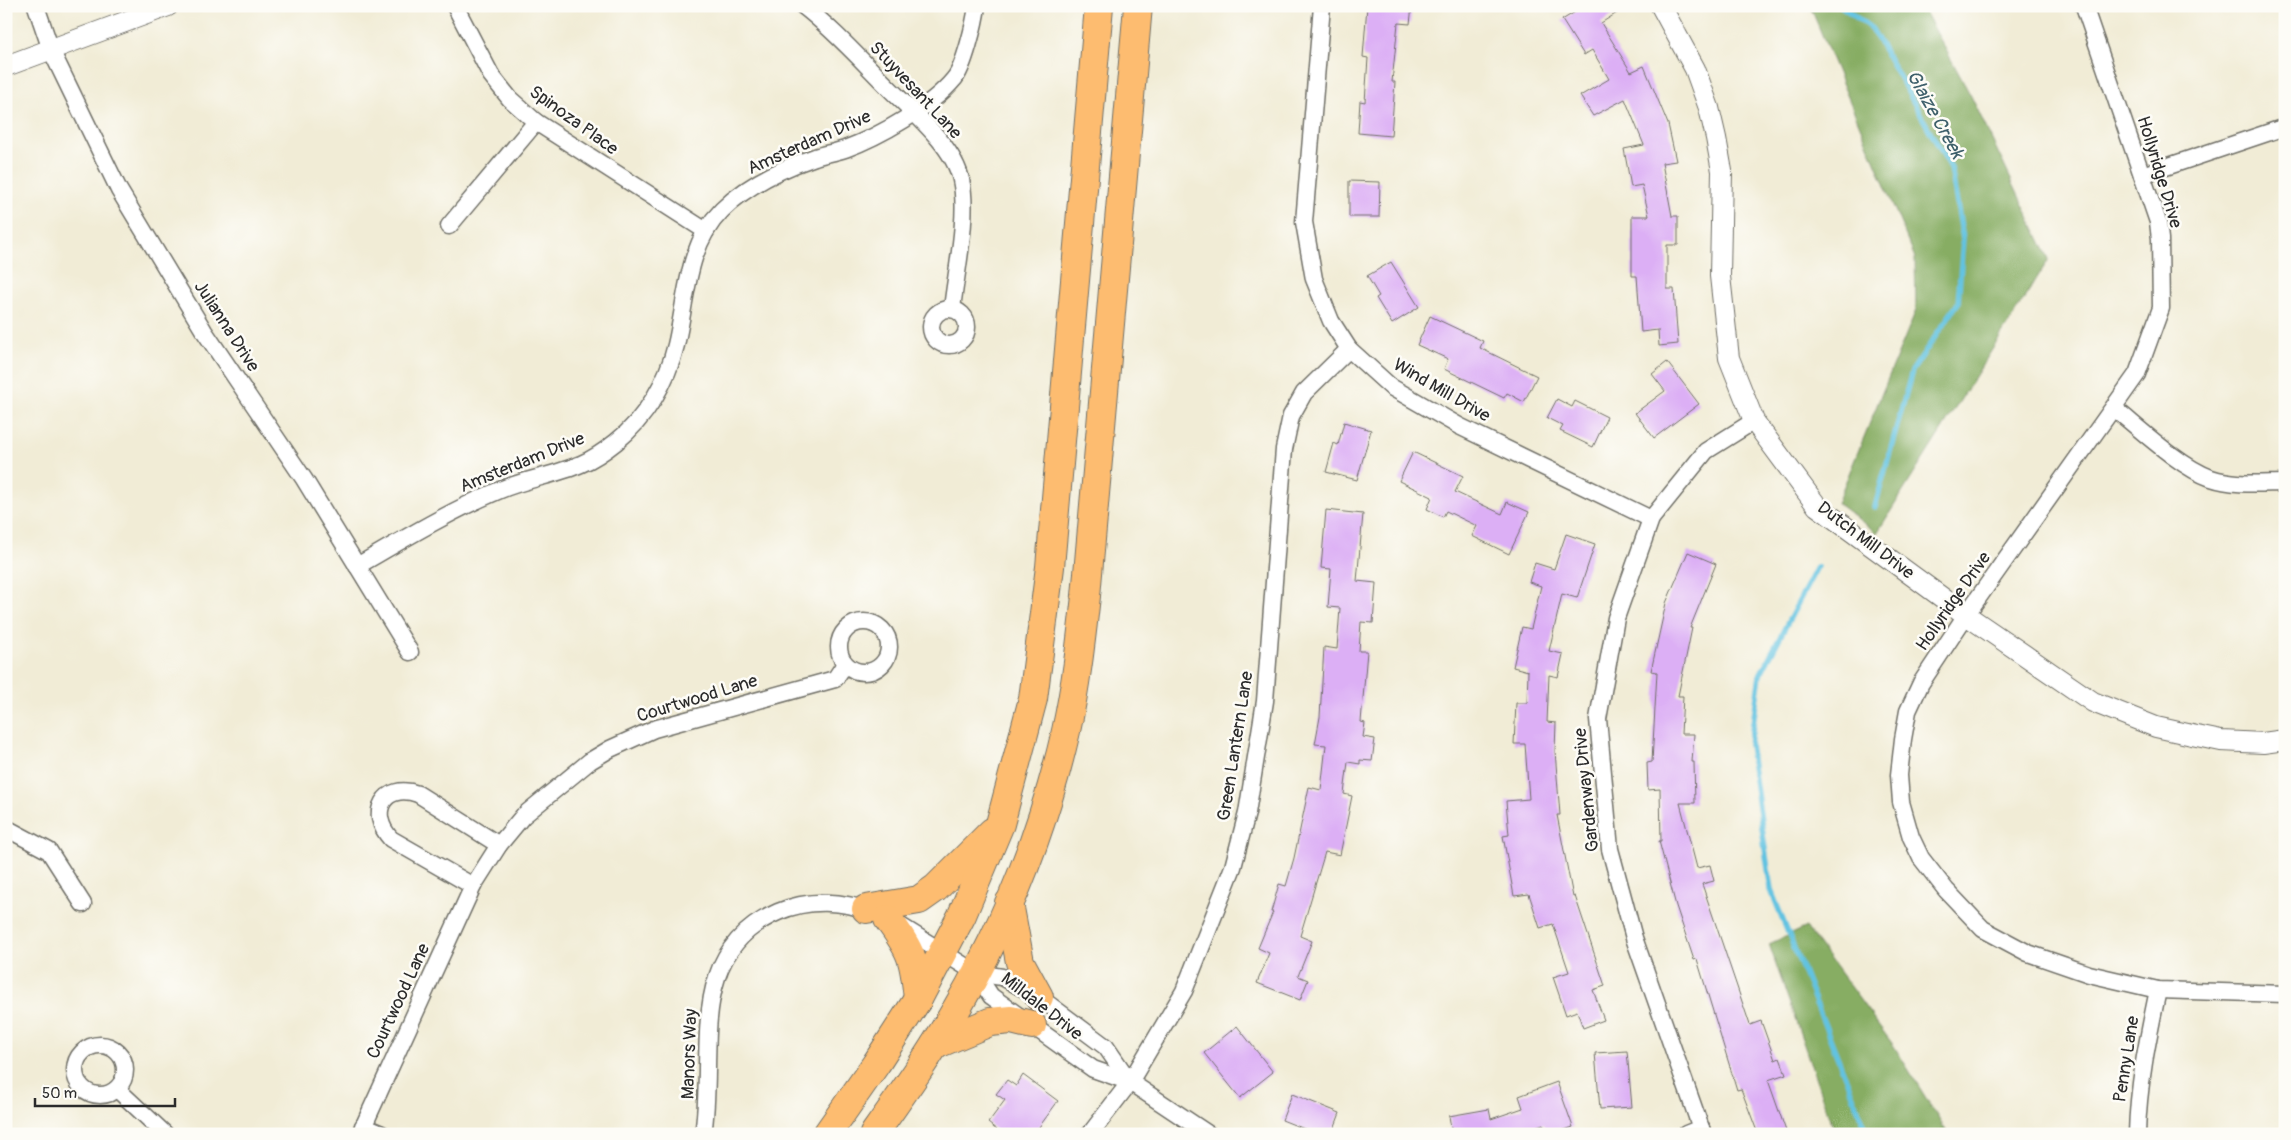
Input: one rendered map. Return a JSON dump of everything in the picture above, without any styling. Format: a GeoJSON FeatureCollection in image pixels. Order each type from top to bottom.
{"type":"FeatureCollection","features":[{"type":"Feature","properties":{"kind":"highway"},"geometry":{"type":"LineString","coordinates":[[827,1134],[876,1064],[918,999],[962,915],[1000,824],[1033,699],[1043,631],[1099,6]]}},
{"type":"Feature","properties":{"kind":"highway"},"geometry":{"type":"LineString","coordinates":[[874,1134],[935,1045],[976,973],[1010,903],[1048,797],[1066,731],[1079,663],[1093,527],[1138,6]]}},
{"type":"Feature","properties":{"kind":"highway"},"geometry":{"type":"LineString","coordinates":[[918,999],[913,958],[877,914],[919,900],[936,888],[1000,824]]}},
{"type":"Feature","properties":{"kind":"highway"},"geometry":{"type":"LineString","coordinates":[[1010,903],[1020,962],[1039,997]]}},
{"type":"Feature","properties":{"kind":"highway"},"geometry":{"type":"LineString","coordinates":[[935,1045],[990,1022],[1011,1020],[1032,1025]]}},
{"type":"Feature","properties":{"kind":"street","name":"Julianna Drive"},"geometry":{"type":"LineString","coordinates":[[36,6],[51,50],[119,190],[204,331],[304,479],[410,652]]}},
{"type":"Feature","properties":{"kind":"street"},"geometry":{"type":"LineString","coordinates":[[6,66],[168,6]]}},
{"type":"Feature","properties":{"kind":"street","name":"Spinoza Place"},"geometry":{"type":"LineString","coordinates":[[455,6],[491,75],[510,99],[536,122],[706,231]]}},
{"type":"Feature","properties":{"kind":"street","name":"Stuyvesant Lane"},"geometry":{"type":"LineString","coordinates":[[803,6],[850,48],[914,113],[953,160],[961,179],[962,222],[952,309]]}},
{"type":"Feature","properties":{"kind":"street","name":"Amsterdam Drive"},"geometry":{"type":"LineString","coordinates":[[357,566],[451,512],[501,489],[582,464],[615,442],[641,419],[662,383],[676,346],[689,271],[706,231],[722,211],[744,193],[775,174],[815,157],[854,145],[880,133],[914,113],[956,78],[975,26],[977,6]]}},
{"type":"Feature","properties":{"kind":"street","name":"Wind Mill Drive"},"geometry":{"type":"LineString","coordinates":[[1322,6],[1304,222],[1314,279],[1331,321],[1349,349],[1391,387],[1459,426],[1651,519]]}},
{"type":"Feature","properties":{"kind":"street","name":"Dutch Mill Drive"},"geometry":{"type":"LineString","coordinates":[[1661,6],[1695,69],[1709,108],[1716,138],[1722,171],[1720,276],[1729,358],[1754,421],[1818,506],[1966,615],[2094,702],[2156,727],[2221,740],[2263,743],[2285,740]]}},
{"type":"Feature","properties":{"kind":"street","name":"Hollyridge Drive"},"geometry":{"type":"LineString","coordinates":[[2084,6],[2158,222],[2160,239],[2160,308],[2137,374],[1966,615],[1921,683],[1908,711],[1903,739],[1899,775],[1901,802],[1911,837],[1921,858],[1946,890],[1983,930],[2028,953],[2089,974],[2158,990],[2285,994]]}},
{"type":"Feature","properties":{"kind":"street"},"geometry":{"type":"LineString","coordinates":[[449,226],[536,122]]}},
{"type":"Feature","properties":{"kind":"street"},"geometry":{"type":"LineString","coordinates":[[2142,175],[2285,127]]}},
{"type":"Feature","properties":{"kind":"street","name":"Green Lantern Lane"},"geometry":{"type":"LineString","coordinates":[[1090,1134],[1130,1082],[1184,991],[1233,867],[1247,813],[1265,701],[1284,448],[1291,416],[1304,393],[1349,349]]}},
{"type":"Feature","properties":{"kind":"street"},"geometry":{"type":"LineString","coordinates":[[2114,408],[2191,468],[2211,478],[2237,483],[2285,483]]}},
{"type":"Feature","properties":{"kind":"street","name":"Gardenway Drive"},"geometry":{"type":"LineString","coordinates":[[1696,1132],[1634,938],[1612,858],[1600,756],[1598,719],[1616,618],[1651,519],[1706,451],[1754,421]]}},
{"type":"Feature","properties":{"kind":"street","name":"Courtwood Lane"},"geometry":{"type":"LineString","coordinates":[[361,1130],[473,886],[498,844],[523,816],[590,761],[610,749],[654,729],[835,679],[845,664]]}},
{"type":"Feature","properties":{"kind":"street"},"geometry":{"type":"LineString","coordinates":[[473,886],[391,839],[382,829],[379,820],[382,803],[391,794],[400,791],[418,794],[498,844]]}},
{"type":"Feature","properties":{"kind":"street"},"geometry":{"type":"LineString","coordinates":[[6,828],[49,851],[83,904]]}},
{"type":"Feature","properties":{"kind":"street","name":"Manors Way"},"geometry":{"type":"LineString","coordinates":[[703,1134],[706,1114],[709,1009],[719,968],[742,934],[766,918],[791,907],[816,903],[844,904],[877,914],[944,952],[976,973]]}},
{"type":"Feature","properties":{"kind":"street","name":"Milldale Drive"},"geometry":{"type":"LineString","coordinates":[[976,973],[1002,976],[1039,997],[1106,1046],[1130,1082]]}},
{"type":"Feature","properties":{"kind":"street","name":"Milldale Drive"},"geometry":{"type":"LineString","coordinates":[[976,973],[991,996],[1093,1069],[1130,1082],[1208,1134]]}},
{"type":"Feature","properties":{"kind":"street","name":"Penny Lane"},"geometry":{"type":"LineString","coordinates":[[2137,1134],[2138,1105],[2158,990]]}},
{"type":"Feature","properties":{"kind":"street"},"geometry":{"type":"LineString","coordinates":[[117,1089],[165,1134]]}},
{"type":"Feature","properties":{"kind":"street"},"geometry":{"type":"LineString","coordinates":[[361,1130],[382,1134]]}},
{"type":"Feature","properties":{"kind":"green space"},"geometry":{"type":"Polygon","coordinates":[[[1810,6],[1922,6],[1971,96],[2049,259],[1877,533],[1837,503],[1916,310],[1915,258],[1810,6]]]}},
{"type":"Feature","properties":{"kind":"green space"},"geometry":{"type":"Polygon","coordinates":[[[1806,927],[1894,1046],[1948,1134],[1835,1134],[1769,944],[1806,927]]]}},
{"type":"Feature","properties":{"kind":"building"},"geometry":{"type":"Polygon","coordinates":[[[1367,6],[1412,6],[1410,24],[1398,23],[1392,82],[1395,82],[1391,136],[1358,133],[1360,101],[1365,102],[1368,58],[1363,57],[1367,6]]]}},
{"type":"Feature","properties":{"kind":"building"},"geometry":{"type":"Polygon","coordinates":[[[1585,6],[1628,6],[1601,23],[1631,72],[1644,66],[1668,124],[1676,161],[1662,163],[1672,216],[1678,216],[1678,245],[1667,245],[1667,289],[1674,289],[1678,344],[1659,346],[1658,330],[1641,332],[1637,276],[1632,276],[1632,216],[1649,216],[1642,185],[1631,187],[1624,149],[1644,145],[1625,99],[1593,116],[1580,96],[1609,79],[1592,50],[1584,55],[1562,20],[1585,6]]]}},
{"type":"Feature","properties":{"kind":"building"},"geometry":{"type":"Polygon","coordinates":[[[1349,181],[1380,182],[1379,217],[1349,217],[1349,181]]]}},
{"type":"Feature","properties":{"kind":"building"},"geometry":{"type":"Polygon","coordinates":[[[1391,262],[1419,307],[1392,324],[1376,298],[1379,296],[1367,276],[1391,262]]]}},
{"type":"Feature","properties":{"kind":"building"},"geometry":{"type":"Polygon","coordinates":[[[1430,316],[1483,341],[1480,348],[1537,376],[1524,402],[1507,393],[1504,398],[1444,369],[1448,359],[1417,345],[1430,316]]]}},
{"type":"Feature","properties":{"kind":"building"},"geometry":{"type":"Polygon","coordinates":[[[1667,362],[1699,404],[1654,438],[1635,413],[1665,391],[1652,374],[1667,362]]]}},
{"type":"Feature","properties":{"kind":"building"},"geometry":{"type":"Polygon","coordinates":[[[1557,399],[1572,407],[1575,401],[1607,417],[1593,447],[1560,431],[1563,426],[1547,418],[1557,399]]]}},
{"type":"Feature","properties":{"kind":"building"},"geometry":{"type":"Polygon","coordinates":[[[1344,422],[1371,430],[1357,480],[1326,472],[1334,443],[1338,445],[1344,422]]]}},
{"type":"Feature","properties":{"kind":"building"},"geometry":{"type":"Polygon","coordinates":[[[1413,452],[1463,476],[1455,492],[1502,514],[1507,502],[1529,512],[1509,554],[1472,536],[1477,526],[1446,511],[1443,517],[1427,509],[1432,497],[1399,481],[1413,452]]]}},
{"type":"Feature","properties":{"kind":"building"},"geometry":{"type":"Polygon","coordinates":[[[1326,510],[1363,514],[1357,581],[1376,583],[1373,623],[1361,622],[1359,651],[1367,651],[1361,722],[1365,723],[1363,737],[1375,739],[1372,761],[1360,760],[1360,764],[1348,762],[1344,794],[1352,796],[1340,855],[1325,852],[1300,936],[1312,941],[1298,976],[1308,980],[1300,1000],[1257,983],[1269,953],[1258,948],[1273,912],[1271,912],[1279,884],[1286,886],[1309,787],[1321,790],[1326,745],[1315,744],[1320,717],[1324,647],[1337,649],[1340,608],[1328,607],[1331,569],[1321,568],[1326,510]]]}},
{"type":"Feature","properties":{"kind":"building"},"geometry":{"type":"Polygon","coordinates":[[[1566,534],[1595,544],[1577,598],[1562,594],[1549,651],[1563,654],[1558,677],[1549,675],[1547,722],[1556,723],[1555,751],[1560,815],[1557,815],[1573,897],[1575,896],[1605,986],[1593,990],[1604,1020],[1583,1028],[1577,1011],[1566,1015],[1553,977],[1569,972],[1553,924],[1540,928],[1529,894],[1514,896],[1503,836],[1509,835],[1506,801],[1529,799],[1525,744],[1514,744],[1516,703],[1527,703],[1528,671],[1513,667],[1522,627],[1531,629],[1541,586],[1529,582],[1535,563],[1554,569],[1566,534]]]}},
{"type":"Feature","properties":{"kind":"building"},"geometry":{"type":"Polygon","coordinates":[[[1688,552],[1716,564],[1690,628],[1692,628],[1678,696],[1683,696],[1681,734],[1694,734],[1692,762],[1694,762],[1695,803],[1680,803],[1697,868],[1710,865],[1714,881],[1702,884],[1750,1025],[1761,1021],[1775,1060],[1780,1058],[1786,1074],[1768,1080],[1787,1134],[1758,1134],[1741,1089],[1737,1090],[1697,959],[1694,960],[1676,906],[1659,841],[1661,841],[1660,789],[1648,790],[1647,763],[1652,762],[1657,672],[1651,671],[1666,603],[1688,552]]]}},
{"type":"Feature","properties":{"kind":"building"},"geometry":{"type":"Polygon","coordinates":[[[1237,1026],[1273,1072],[1240,1098],[1204,1053],[1237,1026]]]}},
{"type":"Feature","properties":{"kind":"building"},"geometry":{"type":"Polygon","coordinates":[[[1627,1051],[1632,1107],[1600,1109],[1595,1053],[1627,1051]]]}},
{"type":"Feature","properties":{"kind":"building"},"geometry":{"type":"Polygon","coordinates":[[[1023,1075],[1058,1101],[1034,1134],[1002,1134],[988,1123],[1005,1100],[996,1094],[1007,1080],[1016,1086],[1023,1075]]]}},
{"type":"Feature","properties":{"kind":"building"},"geometry":{"type":"Polygon","coordinates":[[[1557,1082],[1573,1127],[1553,1134],[1547,1134],[1543,1124],[1516,1134],[1452,1134],[1449,1116],[1489,1109],[1491,1119],[1523,1108],[1519,1096],[1557,1082]]]}},
{"type":"Feature","properties":{"kind":"building"},"geometry":{"type":"Polygon","coordinates":[[[1292,1094],[1340,1113],[1332,1134],[1317,1134],[1282,1120],[1292,1094]]]}},
{"type":"Feature","properties":{"kind":"waterway","name":"Glaize Creek"},"geometry":{"type":"LineString","coordinates":[[1841,6],[1872,29],[1951,168],[1963,239],[1958,303],[1912,371],[1875,507]]}},
{"type":"Feature","properties":{"kind":"waterway"},"geometry":{"type":"LineString","coordinates":[[1817,567],[1760,675],[1750,745],[1771,890],[1868,1134]]}}]}
